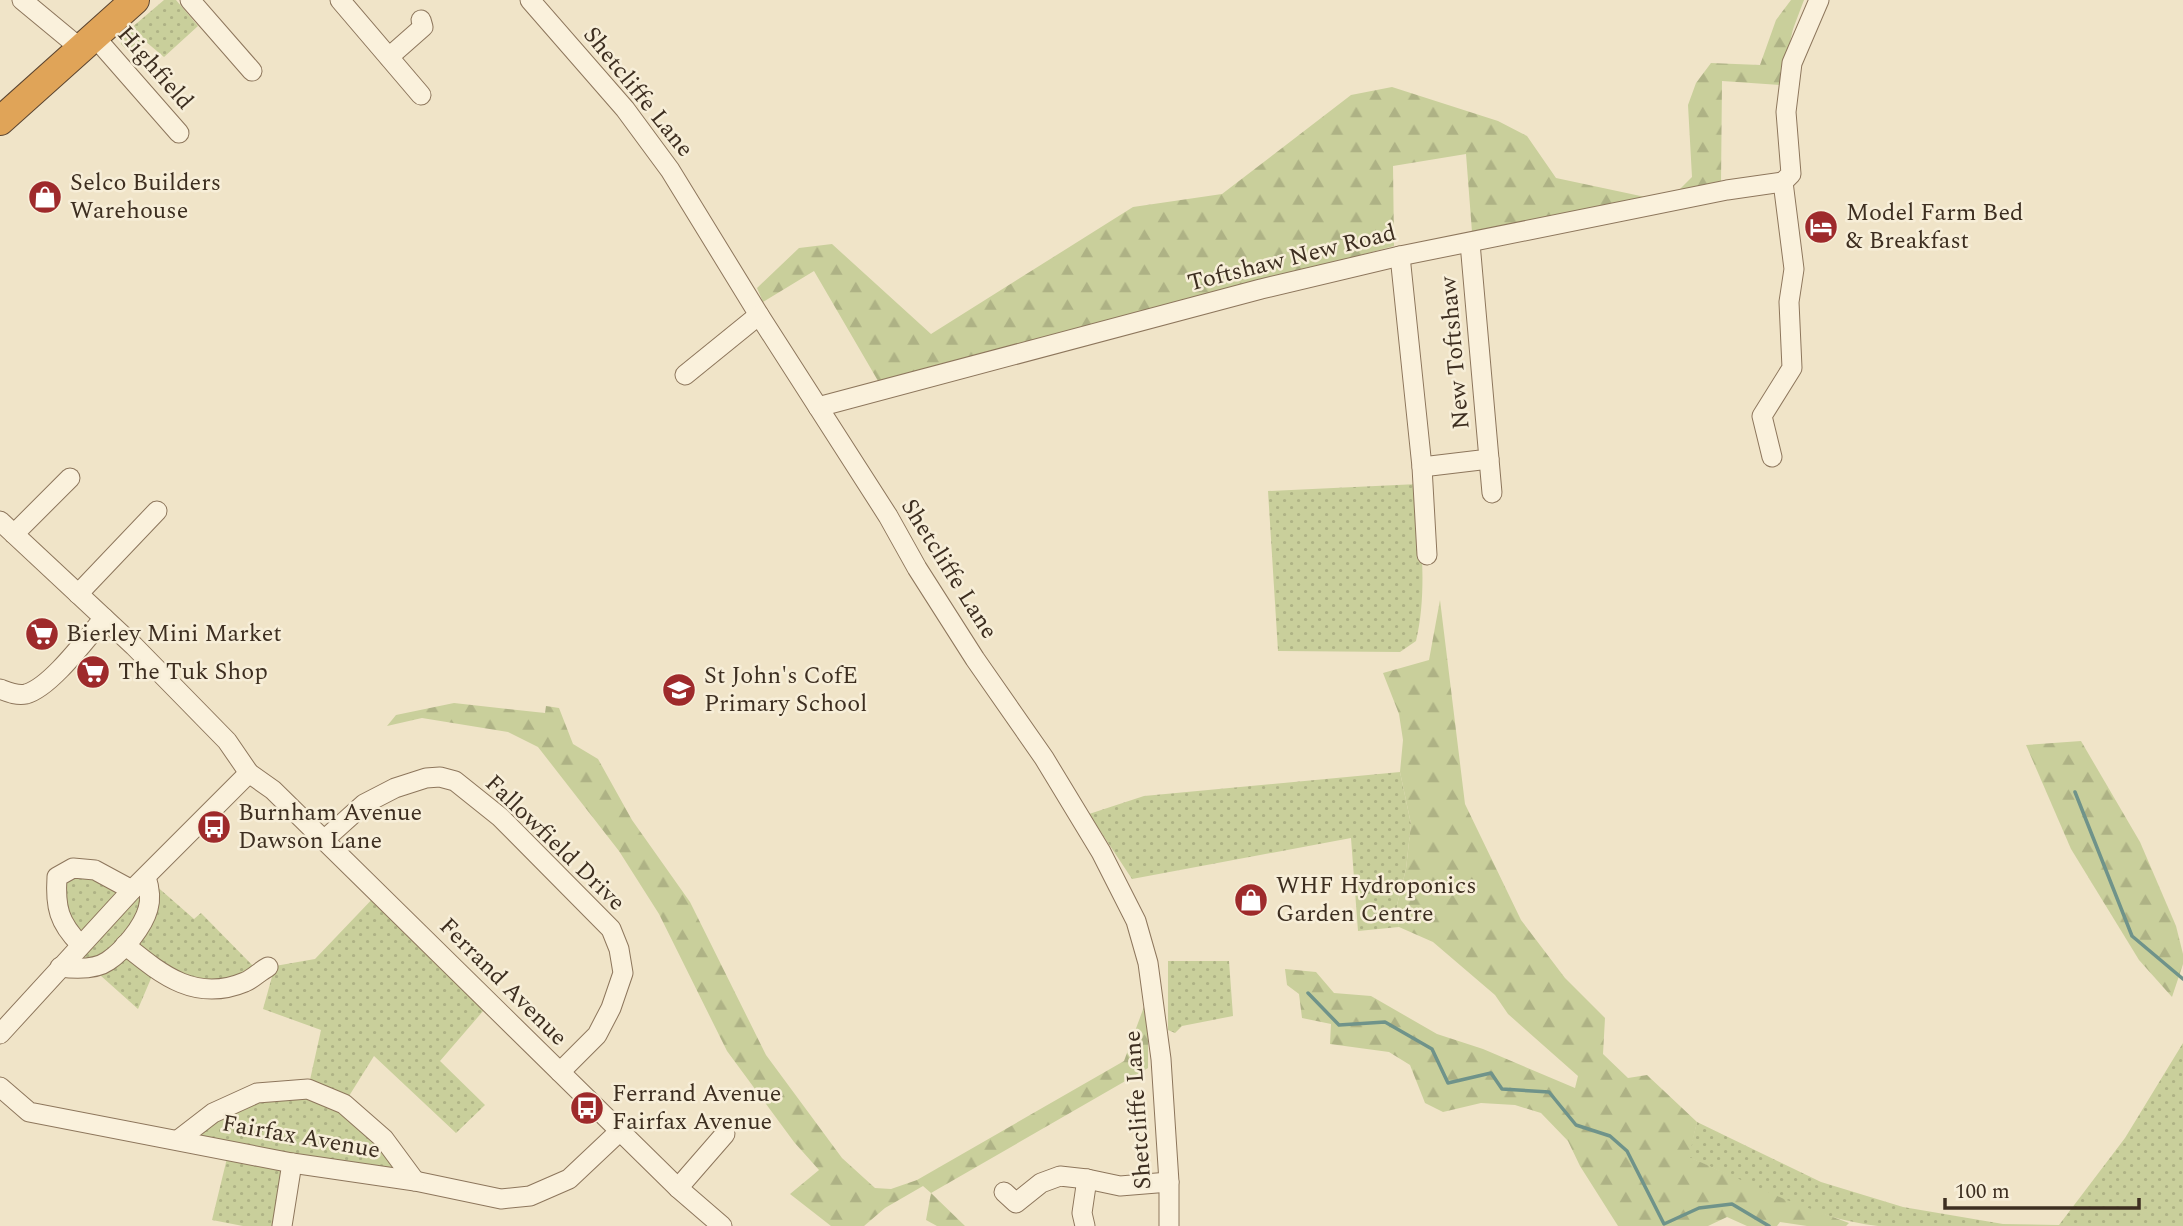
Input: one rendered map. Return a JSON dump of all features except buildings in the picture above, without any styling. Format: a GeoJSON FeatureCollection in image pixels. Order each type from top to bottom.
{"type":"FeatureCollection","features":[{"type":"Feature","properties":{"kind":"highway"},"geometry":{"type":"LineString","coordinates":[[0,121],[135,0]]}},
{"type":"Feature","properties":{"kind":"street","name":"Highfield"},"geometry":{"type":"LineString","coordinates":[[22,0],[87,42],[180,133]]}},
{"type":"Feature","properties":{"kind":"street"},"geometry":{"type":"LineString","coordinates":[[190,0],[253,72]]}},
{"type":"Feature","properties":{"kind":"street"},"geometry":{"type":"LineString","coordinates":[[340,0],[421,95]]}},
{"type":"Feature","properties":{"kind":"street","name":"Shetcliffe Lane"},"geometry":{"type":"LineString","coordinates":[[530,0],[625,109],[663,159],[888,516],[917,568],[975,659],[1044,758],[1101,852],[1136,921],[1148,963],[1161,1059],[1169,1182],[1169,1226]]}},
{"type":"Feature","properties":{"kind":"street"},"geometry":{"type":"LineString","coordinates":[[1772,457],[1762,416],[1792,368],[1789,302],[1794,269],[1783,182],[1791,174],[1786,112],[1792,63],[1819,0]]}},
{"type":"Feature","properties":{"kind":"street"},"geometry":{"type":"LineString","coordinates":[[388,57],[423,27],[421,20]]}},
{"type":"Feature","properties":{"kind":"street","name":"Toftshaw New Road"},"geometry":{"type":"LineString","coordinates":[[818,407],[1261,289],[1400,256],[1727,190],[1783,182]]}},
{"type":"Feature","properties":{"kind":"street","name":"New Toftshaw"},"geometry":{"type":"LineString","coordinates":[[1470,243],[1492,493]]}},
{"type":"Feature","properties":{"kind":"street","name":"New Toftshaw"},"geometry":{"type":"LineString","coordinates":[[1400,256],[1422,467],[1427,555]]}},
{"type":"Feature","properties":{"kind":"street"},"geometry":{"type":"LineString","coordinates":[[688,365],[759,315]]}},
{"type":"Feature","properties":{"kind":"street","name":"New Toftshaw"},"geometry":{"type":"LineString","coordinates":[[1422,467],[1489,458]]}},
{"type":"Feature","properties":{"kind":"street"},"geometry":{"type":"LineString","coordinates":[[7,528],[70,478]]}},
{"type":"Feature","properties":{"kind":"street"},"geometry":{"type":"LineString","coordinates":[[78,594],[158,511]]}},
{"type":"Feature","properties":{"kind":"street","name":"Ferrand Avenue"},"geometry":{"type":"LineString","coordinates":[[7,528],[135,646],[227,741],[249,773],[273,790],[621,1130],[710,1222]]}},
{"type":"Feature","properties":{"kind":"street"},"geometry":{"type":"LineString","coordinates":[[0,689],[16,695],[25,695],[43,686],[104,618]]}},
{"type":"Feature","properties":{"kind":"street"},"geometry":{"type":"LineString","coordinates":[[0,1034],[80,944],[249,773]]}},
{"type":"Feature","properties":{"kind":"street","name":"Fallowfield Drive"},"geometry":{"type":"LineString","coordinates":[[324,840],[364,804],[395,788],[426,778],[440,777],[455,781],[500,817],[611,929],[619,949],[623,973],[611,1008],[597,1035],[560,1072]]}},
{"type":"Feature","properties":{"kind":"street"},"geometry":{"type":"LineString","coordinates":[[60,967],[91,967],[107,961],[125,945],[148,909],[149,887],[95,870],[73,868],[57,877],[58,913],[66,930],[80,944]]}},
{"type":"Feature","properties":{"kind":"street"},"geometry":{"type":"LineString","coordinates":[[125,945],[155,969],[183,985],[212,989],[246,982],[268,967]]}},
{"type":"Feature","properties":{"kind":"street","name":"Fairfax Avenue"},"geometry":{"type":"LineString","coordinates":[[1,1083],[29,1112],[292,1163],[415,1181],[501,1199],[530,1196],[569,1179],[621,1130]]}},
{"type":"Feature","properties":{"kind":"street","name":"Fairfax Avenue"},"geometry":{"type":"LineString","coordinates":[[178,1140],[213,1112],[257,1093],[308,1089],[344,1104],[384,1139],[415,1181]]}},
{"type":"Feature","properties":{"kind":"street"},"geometry":{"type":"LineString","coordinates":[[678,1188],[725,1134]]}},
{"type":"Feature","properties":{"kind":"street"},"geometry":{"type":"LineString","coordinates":[[282,1226],[292,1163]]}},
{"type":"Feature","properties":{"kind":"street"},"geometry":{"type":"LineString","coordinates":[[1004,1192],[1016,1203],[1041,1183],[1060,1176],[1120,1186],[1169,1182]]}},
{"type":"Feature","properties":{"kind":"street"},"geometry":{"type":"LineString","coordinates":[[1085,1226],[1082,1213],[1087,1179]]}},
{"type":"Feature","properties":{"kind":"green space"},"geometry":{"type":"Polygon","coordinates":[[[164,0],[176,0],[198,26],[164,57],[145,41],[130,53],[121,44],[123,35],[164,0]]]}},
{"type":"Feature","properties":{"kind":"green space"},"geometry":{"type":"Polygon","coordinates":[[[1791,0],[1804,0],[1793,29],[1780,85],[1722,81],[1721,184],[1675,194],[1692,177],[1688,105],[1696,83],[1711,63],[1760,65],[1776,20],[1791,0]]]}},
{"type":"Feature","properties":{"kind":"green space"},"geometry":{"type":"Polygon","coordinates":[[[1392,87],[1498,121],[1527,136],[1556,178],[1650,198],[1472,232],[1466,154],[1393,166],[1394,246],[881,386],[814,271],[763,302],[757,288],[799,248],[832,244],[931,334],[1133,207],[1222,194],[1351,95],[1392,87]]]}},
{"type":"Feature","properties":{"kind":"green space"},"geometry":{"type":"Polygon","coordinates":[[[1418,484],[1422,603],[1416,641],[1400,652],[1278,651],[1268,491],[1418,484]]]}},
{"type":"Feature","properties":{"kind":"green space"},"geometry":{"type":"Polygon","coordinates":[[[1440,600],[1465,804],[1521,920],[1565,978],[1605,1018],[1603,1054],[1628,1078],[1647,1075],[1697,1122],[1689,1157],[1784,1199],[1849,1223],[1846,1226],[1807,1226],[1780,1222],[1777,1226],[1747,1226],[1727,1217],[1708,1226],[1618,1226],[1580,1166],[1568,1141],[1541,1113],[1515,1105],[1481,1103],[1443,1112],[1425,1103],[1410,1065],[1389,1052],[1330,1044],[1331,1024],[1302,1018],[1299,994],[1287,985],[1285,969],[1316,972],[1334,993],[1371,996],[1437,1034],[1483,1049],[1575,1088],[1578,1076],[1508,1014],[1495,995],[1433,942],[1399,927],[1397,905],[1406,869],[1411,824],[1400,772],[1403,740],[1399,714],[1383,673],[1429,660],[1440,600]]]}},
{"type":"Feature","properties":{"kind":"green space"},"geometry":{"type":"Polygon","coordinates":[[[454,703],[545,713],[546,706],[559,708],[573,744],[598,759],[632,820],[690,902],[766,1055],[842,1158],[875,1188],[891,1189],[917,1180],[1124,1061],[1145,1004],[1148,1068],[931,1193],[923,1186],[885,1208],[864,1226],[831,1226],[790,1194],[819,1170],[794,1142],[727,1051],[659,914],[619,851],[538,747],[508,732],[422,718],[387,726],[396,715],[454,703]]]}},
{"type":"Feature","properties":{"kind":"green space"},"geometry":{"type":"Polygon","coordinates":[[[2081,741],[2140,842],[2176,926],[2183,964],[2172,997],[2139,960],[2071,849],[2026,745],[2081,741]]]}},
{"type":"Feature","properties":{"kind":"green space"},"geometry":{"type":"Polygon","coordinates":[[[1400,772],[1411,824],[1406,869],[1397,905],[1399,927],[1358,931],[1351,838],[1132,879],[1089,814],[1144,796],[1400,772]]]}},
{"type":"Feature","properties":{"kind":"green space"},"geometry":{"type":"Polygon","coordinates":[[[73,868],[117,880],[146,877],[194,919],[201,913],[259,972],[212,990],[155,969],[138,1009],[91,967],[70,968],[80,944],[56,891],[73,868]]]}},
{"type":"Feature","properties":{"kind":"green space"},"geometry":{"type":"Polygon","coordinates":[[[378,893],[490,1003],[440,1061],[485,1105],[456,1133],[374,1056],[344,1104],[415,1181],[292,1163],[282,1226],[243,1226],[212,1220],[229,1150],[178,1140],[213,1113],[308,1089],[321,1030],[263,1009],[275,966],[315,959],[378,893]]]}},
{"type":"Feature","properties":{"kind":"green space"},"geometry":{"type":"Polygon","coordinates":[[[1168,961],[1229,961],[1233,1016],[1182,1026],[1175,1033],[1168,1030],[1168,961]]]}},
{"type":"Feature","properties":{"kind":"green space"},"geometry":{"type":"Polygon","coordinates":[[[2183,1043],[2183,1226],[1878,1226],[1853,1222],[1805,1208],[1688,1157],[1697,1122],[1821,1182],[1903,1207],[2003,1224],[2059,1225],[2125,1138],[2183,1043]]]}},
{"type":"Feature","properties":{"kind":"green space"},"geometry":{"type":"Polygon","coordinates":[[[931,1193],[965,1226],[937,1226],[926,1220],[931,1193]]]}},
{"type":"Feature","properties":{"kind":"waterway"},"geometry":{"type":"LineString","coordinates":[[2075,792],[2132,936],[2183,979]]}},
{"type":"Feature","properties":{"kind":"waterway"},"geometry":{"type":"LineString","coordinates":[[1308,993],[1339,1025],[1385,1022],[1432,1049],[1448,1083],[1491,1073],[1502,1089],[1549,1092],[1576,1125],[1610,1136],[1627,1151],[1664,1224],[1699,1208],[1732,1204],[1769,1226]]}},
{"type":"Feature","properties":{"kind":"place","name":"Selco Builders Warehouse"},"geometry":{"type":"Point","coordinates":[45,197]}},
{"type":"Feature","properties":{"kind":"place","name":"Model Farm Bed & Breakfast"},"geometry":{"type":"Point","coordinates":[1821,227]}},
{"type":"Feature","properties":{"kind":"place","name":"Bierley Mini Market"},"geometry":{"type":"Point","coordinates":[42,634]}},
{"type":"Feature","properties":{"kind":"place","name":"The Tuk Shop"},"geometry":{"type":"Point","coordinates":[93,672]}},
{"type":"Feature","properties":{"kind":"place","name":"St John's CofE Primary School"},"geometry":{"type":"Point","coordinates":[679,690]}},
{"type":"Feature","properties":{"kind":"place","name":"Burnham Avenue Dawson Lane"},"geometry":{"type":"Point","coordinates":[214,827]}},
{"type":"Feature","properties":{"kind":"place","name":"WHF Hydroponics Garden Centre"},"geometry":{"type":"Point","coordinates":[1251,900]}},
{"type":"Feature","properties":{"kind":"place","name":"Ferrand Avenue Fairfax Avenue"},"geometry":{"type":"Point","coordinates":[587,1108]}}]}
